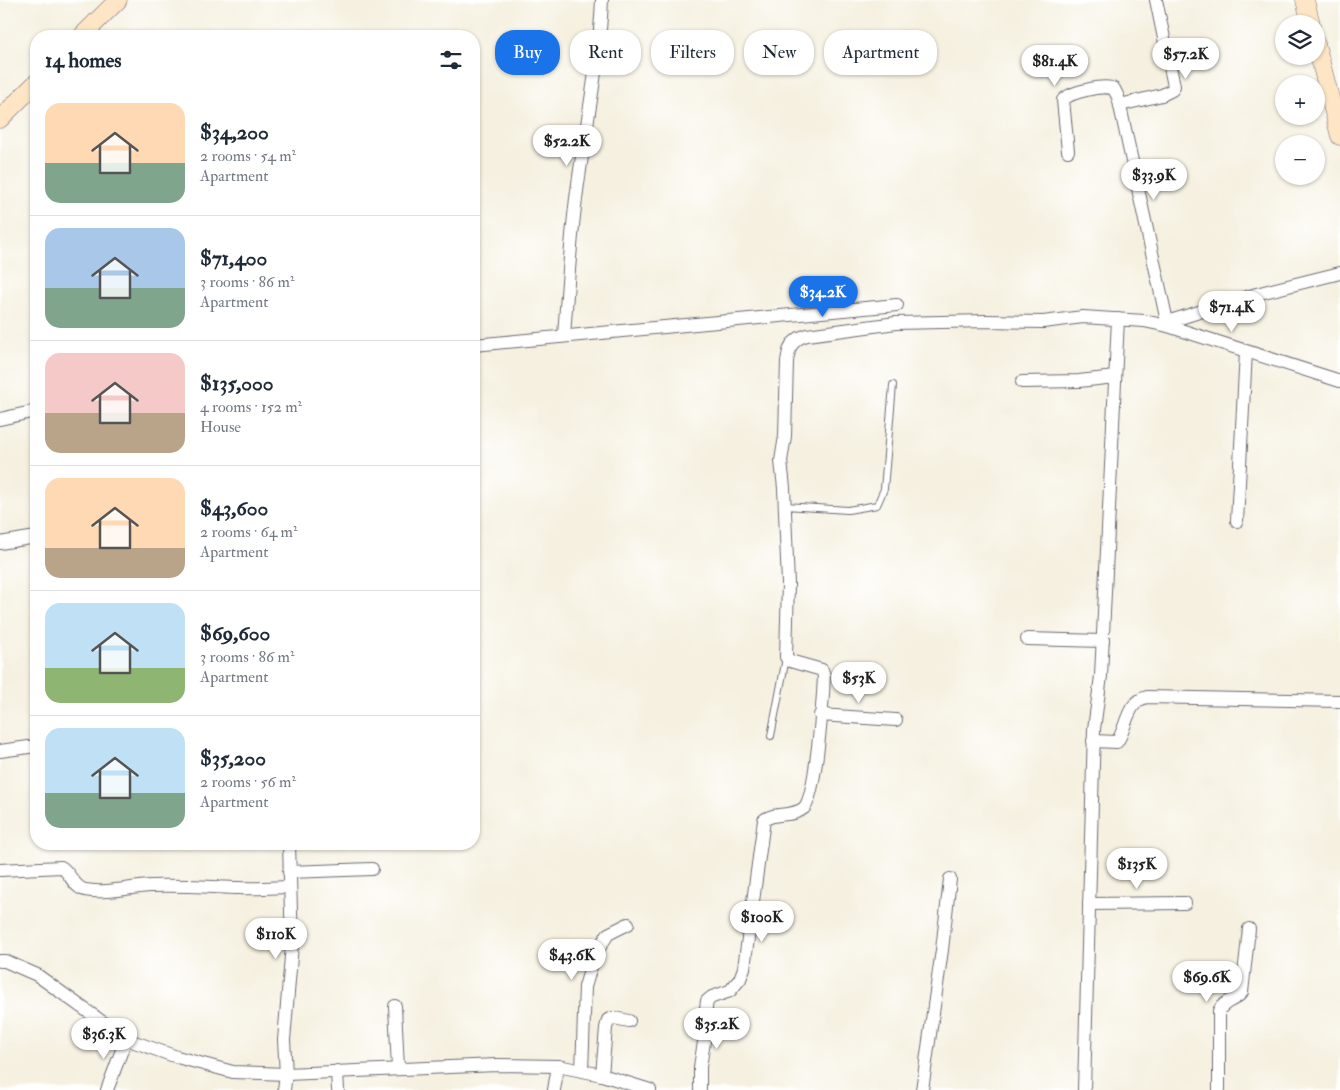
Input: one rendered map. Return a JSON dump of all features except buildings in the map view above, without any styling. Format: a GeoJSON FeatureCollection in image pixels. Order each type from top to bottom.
{"type":"FeatureCollection","features":[{"type":"Feature","properties":{"kind":"main road"},"geometry":{"type":"LineString","coordinates":[[88,30],[118,0]]}},
{"type":"Feature","properties":{"kind":"main road"},"geometry":{"type":"LineString","coordinates":[[1305,0],[1309,15]]}},
{"type":"Feature","properties":{"kind":"main road"},"geometry":{"type":"LineString","coordinates":[[1323,65],[1336,107],[1340,136]]}},
{"type":"Feature","properties":{"kind":"main road"},"geometry":{"type":"LineString","coordinates":[[0,119],[30,88]]}},
{"type":"Feature","properties":{"kind":"street"},"geometry":{"type":"LineString","coordinates":[[564,336],[575,208],[599,50],[602,0]]}},
{"type":"Feature","properties":{"kind":"street"},"geometry":{"type":"LineString","coordinates":[[1120,105],[1162,96],[1172,90],[1174,86],[1156,0]]}},
{"type":"Feature","properties":{"kind":"street"},"geometry":{"type":"LineString","coordinates":[[1068,151],[1063,108],[1065,97],[1111,87],[1116,92],[1120,105],[1167,324]]}},
{"type":"Feature","properties":{"kind":"street"},"geometry":{"type":"LineString","coordinates":[[1167,324],[1260,293],[1340,274]]}},
{"type":"Feature","properties":{"kind":"street"},"geometry":{"type":"LineString","coordinates":[[480,344],[897,305]]}},
{"type":"Feature","properties":{"kind":"street"},"geometry":{"type":"LineString","coordinates":[[700,1090],[700,1067],[706,1029],[707,1001],[730,991],[740,979],[744,968],[764,820],[772,816],[794,814],[802,810],[807,804],[813,784],[824,676],[822,670],[790,661],[786,657],[788,584],[781,461],[785,436],[787,361],[792,344],[799,338],[817,332],[896,323],[1043,322],[1083,317],[1118,319],[1167,324],[1246,352],[1340,381]]}},
{"type":"Feature","properties":{"kind":"street"},"geometry":{"type":"LineString","coordinates":[[1084,1090],[1093,741],[1101,676],[1118,319]]}},
{"type":"Feature","properties":{"kind":"street"},"geometry":{"type":"LineString","coordinates":[[1237,521],[1246,352]]}},
{"type":"Feature","properties":{"kind":"street"},"geometry":{"type":"LineString","coordinates":[[1022,382],[1079,381],[1115,377]]}},
{"type":"Feature","properties":{"kind":"street"},"geometry":{"type":"LineString","coordinates":[[0,419],[30,412]]}},
{"type":"Feature","properties":{"kind":"street"},"geometry":{"type":"LineString","coordinates":[[0,543],[30,539]]}},
{"type":"Feature","properties":{"kind":"street"},"geometry":{"type":"LineString","coordinates":[[1027,639],[1103,641]]}},
{"type":"Feature","properties":{"kind":"street"},"geometry":{"type":"LineString","coordinates":[[1093,741],[1117,742],[1129,712],[1147,696],[1340,701]]}},
{"type":"Feature","properties":{"kind":"street"},"geometry":{"type":"LineString","coordinates":[[820,715],[896,720]]}},
{"type":"Feature","properties":{"kind":"street"},"geometry":{"type":"LineString","coordinates":[[0,751],[30,747]]}},
{"type":"Feature","properties":{"kind":"street"},"geometry":{"type":"LineString","coordinates":[[284,1090],[286,1074],[284,1040],[292,945],[288,850]]}},
{"type":"Feature","properties":{"kind":"street"},"geometry":{"type":"LineString","coordinates":[[0,870],[60,866],[67,870],[77,886],[84,890],[150,886],[290,887]]}},
{"type":"Feature","properties":{"kind":"street"},"geometry":{"type":"LineString","coordinates":[[289,872],[372,869]]}},
{"type":"Feature","properties":{"kind":"street"},"geometry":{"type":"LineString","coordinates":[[922,1090],[950,878]]}},
{"type":"Feature","properties":{"kind":"street"},"geometry":{"type":"LineString","coordinates":[[1089,904],[1185,903]]}},
{"type":"Feature","properties":{"kind":"street"},"geometry":{"type":"LineString","coordinates":[[582,1071],[585,987],[594,956],[608,934],[628,924]]}},
{"type":"Feature","properties":{"kind":"street"},"geometry":{"type":"LineString","coordinates":[[1219,1090],[1219,1011],[1222,1006],[1239,996],[1242,992],[1249,929]]}},
{"type":"Feature","properties":{"kind":"street"},"geometry":{"type":"LineString","coordinates":[[0,961],[5,961],[37,975],[126,1039],[177,1057],[233,1072],[286,1074],[497,1065],[558,1066],[602,1075],[650,1090]]}},
{"type":"Feature","properties":{"kind":"street"},"geometry":{"type":"LineString","coordinates":[[395,1006],[398,1069]]}},
{"type":"Feature","properties":{"kind":"street"},"geometry":{"type":"LineString","coordinates":[[602,1075],[608,1020],[614,1018],[629,1021]]}},
{"type":"Feature","properties":{"kind":"street"},"geometry":{"type":"LineString","coordinates":[[107,1090],[126,1039]]}},
{"type":"Feature","properties":{"kind":"street"},"geometry":{"type":"LineString","coordinates":[[554,1090],[558,1066]]}},
{"type":"Feature","properties":{"kind":"street"},"geometry":{"type":"LineString","coordinates":[[337,1071],[338,1090]]}},
{"type":"Feature","properties":{"kind":"lane"},"geometry":{"type":"LineString","coordinates":[[785,506],[848,510],[877,505],[884,489],[893,385]]}},
{"type":"Feature","properties":{"kind":"lane"},"geometry":{"type":"LineString","coordinates":[[771,736],[786,657]]}}]}
